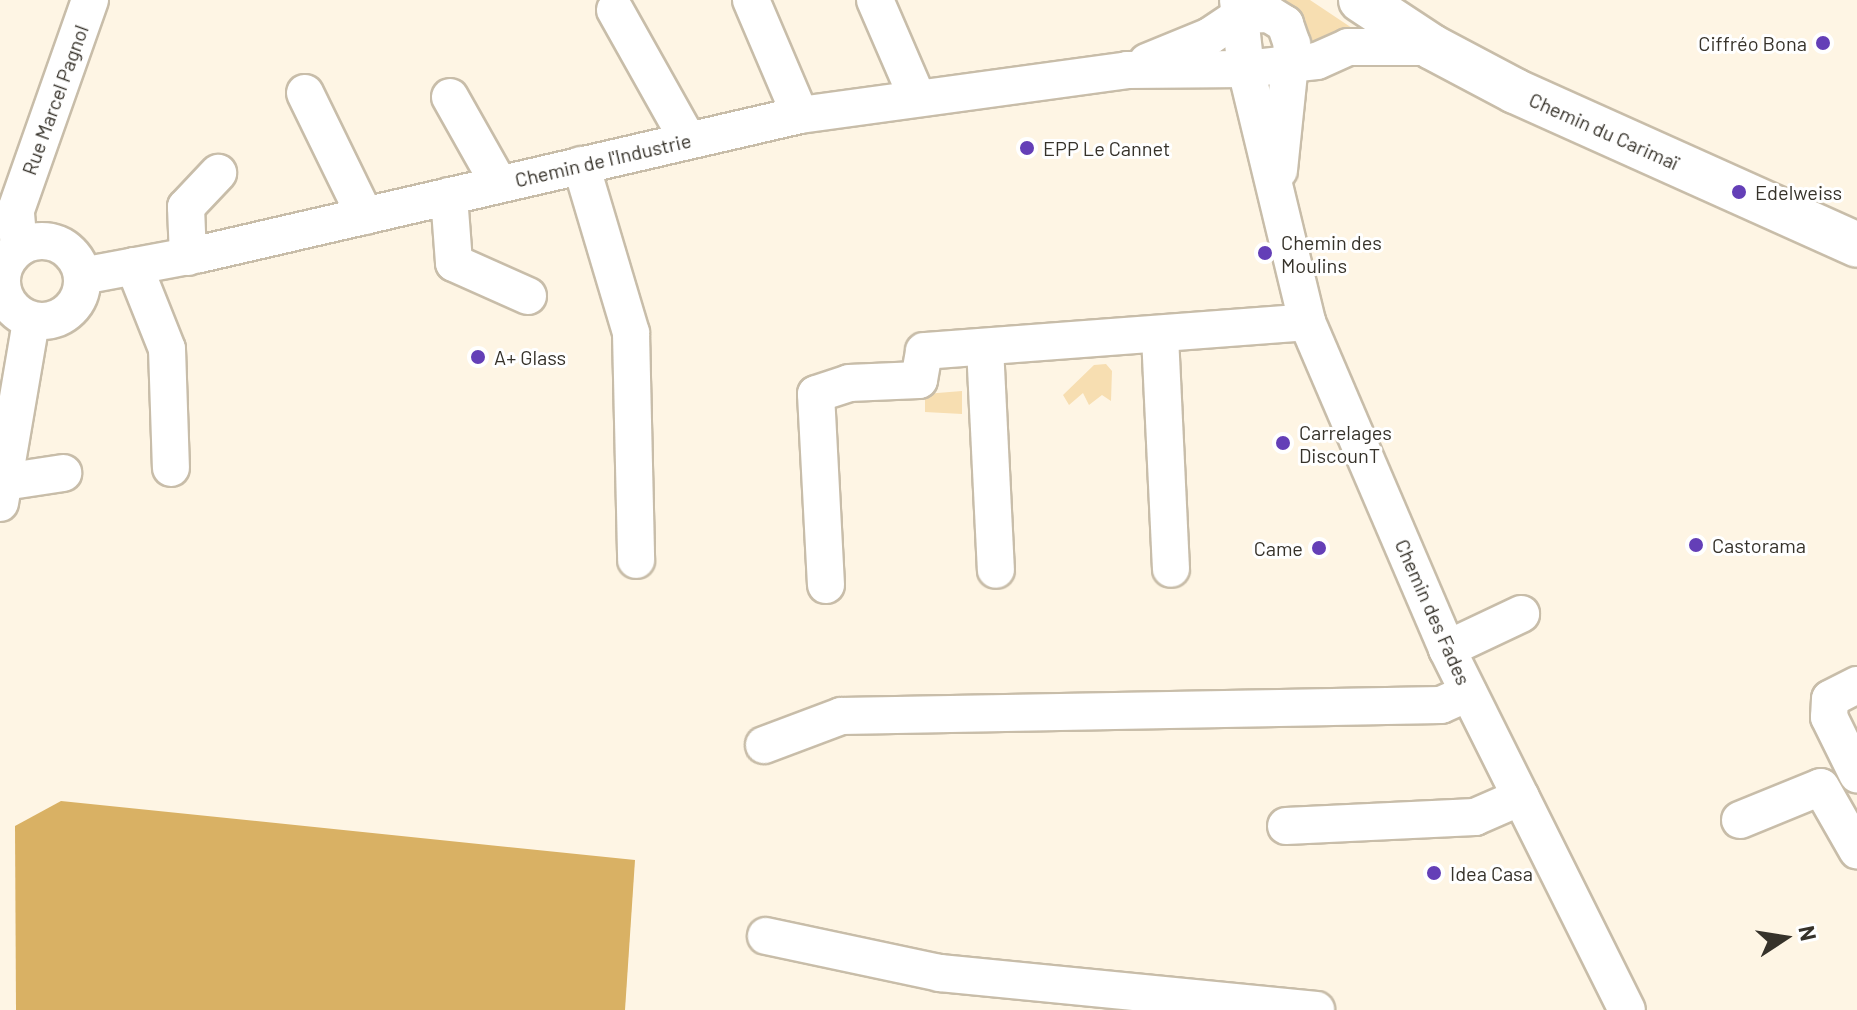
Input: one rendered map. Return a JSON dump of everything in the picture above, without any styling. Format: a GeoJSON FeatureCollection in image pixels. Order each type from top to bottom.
{"type":"FeatureCollection","features":[{"type":"Feature","properties":{"kind":"main road","name":"Chemin du Carimaï"},"geometry":{"type":"LineString","coordinates":[[1361,0],[1432,47],[1515,91],[1857,245]]}},
{"type":"Feature","properties":{"kind":"street","name":"Rue Marcel Pagnol"},"geometry":{"type":"LineString","coordinates":[[9,253],[16,210],[90,0]]}},
{"type":"Feature","properties":{"kind":"street"},"geometry":{"type":"LineString","coordinates":[[751,0],[800,115]]}},
{"type":"Feature","properties":{"kind":"street"},"geometry":{"type":"LineString","coordinates":[[875,0],[917,97]]}},
{"type":"Feature","properties":{"kind":"street"},"geometry":{"type":"LineString","coordinates":[[1127,70],[1210,36],[1241,5],[1269,14],[1285,24],[1292,44],[1275,199]]}},
{"type":"Feature","properties":{"kind":"street","name":"Chemin des Fades"},"geometry":{"type":"LineString","coordinates":[[1241,5],[1246,69],[1307,322],[1447,649],[1627,1010]]}},
{"type":"Feature","properties":{"kind":"street"},"geometry":{"type":"LineString","coordinates":[[615,10],[688,140]]}},
{"type":"Feature","properties":{"kind":"street"},"geometry":{"type":"LineString","coordinates":[[1127,70],[1246,69],[1290,65],[1348,47],[1432,47]]}},
{"type":"Feature","properties":{"kind":"street","name":"Chemin de l'Industrie"},"geometry":{"type":"LineString","coordinates":[[82,276],[188,257],[800,115],[1127,70]]}},
{"type":"Feature","properties":{"kind":"street"},"geometry":{"type":"LineString","coordinates":[[305,93],[365,216]]}},
{"type":"Feature","properties":{"kind":"street"},"geometry":{"type":"LineString","coordinates":[[450,97],[499,184]]}},
{"type":"Feature","properties":{"kind":"street"},"geometry":{"type":"LineString","coordinates":[[581,165],[631,333],[636,560]]}},
{"type":"Feature","properties":{"kind":"street"},"geometry":{"type":"LineString","coordinates":[[188,257],[186,207],[218,173]]}},
{"type":"Feature","properties":{"kind":"street"},"geometry":{"type":"LineString","coordinates":[[449,196],[454,263],[528,296]]}},
{"type":"Feature","properties":{"kind":"street"},"geometry":{"type":"LineString","coordinates":[[32,242],[59,244],[70,252],[82,276],[82,289],[69,312],[44,322],[20,316],[4,295],[3,270],[9,253],[32,242]]}},
{"type":"Feature","properties":{"kind":"street"},"geometry":{"type":"LineString","coordinates":[[134,266],[167,349],[171,468]]}},
{"type":"Feature","properties":{"kind":"street"},"geometry":{"type":"LineString","coordinates":[[31,321],[2,493],[63,473]]}},
{"type":"Feature","properties":{"kind":"street"},"geometry":{"type":"LineString","coordinates":[[826,585],[816,394],[849,383],[919,380],[924,351],[1160,336],[1307,322]]}},
{"type":"Feature","properties":{"kind":"street"},"geometry":{"type":"LineString","coordinates":[[1160,336],[1171,569]]}},
{"type":"Feature","properties":{"kind":"street"},"geometry":{"type":"LineString","coordinates":[[985,347],[996,570]]}},
{"type":"Feature","properties":{"kind":"street"},"geometry":{"type":"LineString","coordinates":[[1447,649],[1521,614]]}},
{"type":"Feature","properties":{"kind":"street"},"geometry":{"type":"LineString","coordinates":[[1844,692],[1829,717],[1857,774]]}},
{"type":"Feature","properties":{"kind":"street"},"geometry":{"type":"LineString","coordinates":[[764,745],[841,716],[1441,705],[1468,693]]}},
{"type":"Feature","properties":{"kind":"street"},"geometry":{"type":"LineString","coordinates":[[1740,820],[1821,787],[1857,850]]}},
{"type":"Feature","properties":{"kind":"street"},"geometry":{"type":"LineString","coordinates":[[1286,826],[1475,817],[1521,797]]}},
{"type":"Feature","properties":{"kind":"street"},"geometry":{"type":"LineString","coordinates":[[766,936],[940,973],[1316,1010]]}},
{"type":"Feature","properties":{"kind":"shaded area"},"geometry":{"type":"Polygon","coordinates":[[[1278,0],[1310,0],[1352,28],[1304,49],[1278,0]]]}},
{"type":"Feature","properties":{"kind":"shaded area"},"geometry":{"type":"Polygon","coordinates":[[[1106,364],[1112,371],[1111,401],[1102,395],[1089,405],[1083,393],[1069,405],[1063,395],[1094,365],[1106,364]]]}},
{"type":"Feature","properties":{"kind":"shaded area"},"geometry":{"type":"Polygon","coordinates":[[[962,391],[962,414],[925,412],[925,394],[962,391]]]}},
{"type":"Feature","properties":{"kind":"shaded area"},"geometry":{"type":"Polygon","coordinates":[[[61,801],[635,860],[625,1010],[16,1010],[15,826],[61,801]]]}},
{"type":"Feature","properties":{"kind":"place","name":"Ciffréo Bona"},"geometry":{"type":"Point","coordinates":[1823,43]}},
{"type":"Feature","properties":{"kind":"place","name":"EPP Le Cannet"},"geometry":{"type":"Point","coordinates":[1027,148]}},
{"type":"Feature","properties":{"kind":"place","name":"Edelweiss"},"geometry":{"type":"Point","coordinates":[1739,192]}},
{"type":"Feature","properties":{"kind":"place","name":"Chemin des Moulins"},"geometry":{"type":"Point","coordinates":[1265,253]}},
{"type":"Feature","properties":{"kind":"place","name":"A+ Glass"},"geometry":{"type":"Point","coordinates":[478,357]}},
{"type":"Feature","properties":{"kind":"place","name":"Carrelages DiscounT"},"geometry":{"type":"Point","coordinates":[1283,443]}},
{"type":"Feature","properties":{"kind":"place","name":"Castorama"},"geometry":{"type":"Point","coordinates":[1696,545]}},
{"type":"Feature","properties":{"kind":"place","name":"Came"},"geometry":{"type":"Point","coordinates":[1319,548]}},
{"type":"Feature","properties":{"kind":"place","name":"Idea Casa"},"geometry":{"type":"Point","coordinates":[1434,873]}}]}
